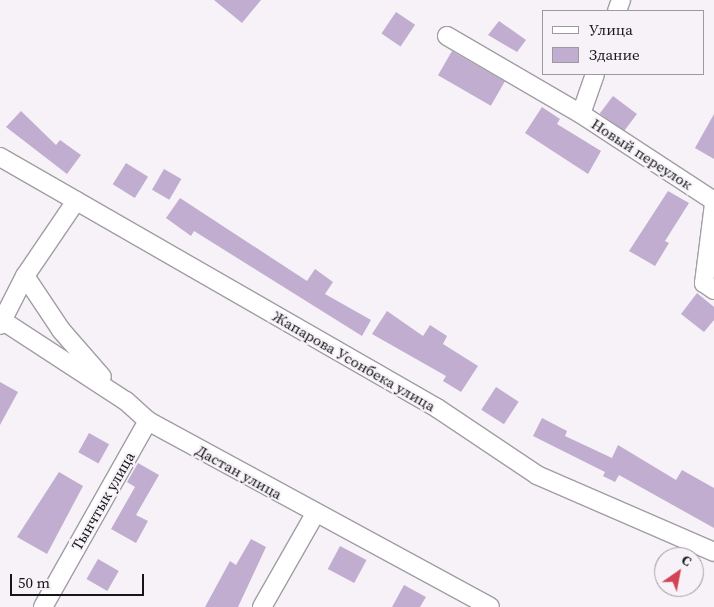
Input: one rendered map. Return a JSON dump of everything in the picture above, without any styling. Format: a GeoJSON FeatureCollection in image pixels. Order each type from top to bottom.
{"type":"FeatureCollection","features":[{"type":"Feature","properties":{"kind":"street"},"geometry":{"type":"LineString","coordinates":[[447,36],[581,114]]}},
{"type":"Feature","properties":{"kind":"street","name":"Новый переулок"},"geometry":{"type":"LineString","coordinates":[[595,75],[581,114],[714,202]]}},
{"type":"Feature","properties":{"kind":"street","name":"Жапарова Усонбека улица"},"geometry":{"type":"LineString","coordinates":[[0,157],[437,408],[537,476],[714,552]]}},
{"type":"Feature","properties":{"kind":"street"},"geometry":{"type":"LineString","coordinates":[[1,321],[25,276],[76,200]]}},
{"type":"Feature","properties":{"kind":"street"},"geometry":{"type":"LineString","coordinates":[[714,202],[704,283],[714,290]]}},
{"type":"Feature","properties":{"kind":"street"},"geometry":{"type":"LineString","coordinates":[[25,276],[82,357],[126,402]]}},
{"type":"Feature","properties":{"kind":"street","name":"Дастан улица"},"geometry":{"type":"LineString","coordinates":[[1,321],[126,402],[148,421],[315,514],[490,607]]}},
{"type":"Feature","properties":{"kind":"street","name":"Тынчтык улица"},"geometry":{"type":"LineString","coordinates":[[43,607],[148,421]]}},
{"type":"Feature","properties":{"kind":"street"},"geometry":{"type":"LineString","coordinates":[[262,607],[315,514]]}},
{"type":"Feature","properties":{"kind":"building"},"geometry":{"type":"Polygon","coordinates":[[[214,0],[261,0],[242,23],[214,0]]]}},
{"type":"Feature","properties":{"kind":"building"},"geometry":{"type":"Polygon","coordinates":[[[396,12],[415,25],[401,46],[381,34],[396,12]]]}},
{"type":"Feature","properties":{"kind":"building"},"geometry":{"type":"Polygon","coordinates":[[[499,21],[526,40],[517,52],[488,35],[499,21]]]}},
{"type":"Feature","properties":{"kind":"building"},"geometry":{"type":"Polygon","coordinates":[[[452,51],[505,81],[491,106],[438,75],[452,51]]]}},
{"type":"Feature","properties":{"kind":"building"},"geometry":{"type":"Polygon","coordinates":[[[613,96],[637,114],[624,132],[600,114],[613,96]]]}},
{"type":"Feature","properties":{"kind":"building"},"geometry":{"type":"Polygon","coordinates":[[[542,107],[560,119],[557,124],[601,151],[588,174],[525,133],[542,107]]]}},
{"type":"Feature","properties":{"kind":"building"},"geometry":{"type":"Polygon","coordinates":[[[21,111],[56,145],[60,140],[81,155],[67,174],[6,127],[21,111]]]}},
{"type":"Feature","properties":{"kind":"building"},"geometry":{"type":"Polygon","coordinates":[[[714,114],[714,159],[695,148],[714,114]]]}},
{"type":"Feature","properties":{"kind":"building"},"geometry":{"type":"Polygon","coordinates":[[[126,163],[148,177],[135,198],[113,184],[126,163]]]}},
{"type":"Feature","properties":{"kind":"building"},"geometry":{"type":"Polygon","coordinates":[[[164,169],[181,179],[169,200],[152,190],[164,169]]]}},
{"type":"Feature","properties":{"kind":"building"},"geometry":{"type":"Polygon","coordinates":[[[668,191],[689,203],[665,241],[669,243],[655,266],[629,251],[668,191]]]}},
{"type":"Feature","properties":{"kind":"building"},"geometry":{"type":"Polygon","coordinates":[[[180,198],[307,281],[315,269],[333,282],[325,294],[371,320],[362,336],[194,231],[191,236],[166,218],[180,198]]]}},
{"type":"Feature","properties":{"kind":"building"},"geometry":{"type":"Polygon","coordinates":[[[697,293],[714,307],[714,320],[704,332],[681,314],[697,293]]]}},
{"type":"Feature","properties":{"kind":"building"},"geometry":{"type":"Polygon","coordinates":[[[387,311],[423,336],[430,325],[447,336],[443,344],[478,366],[461,392],[443,381],[446,376],[372,334],[387,311]]]}},
{"type":"Feature","properties":{"kind":"building"},"geometry":{"type":"Polygon","coordinates":[[[0,382],[18,392],[0,425],[0,382]]]}},
{"type":"Feature","properties":{"kind":"building"},"geometry":{"type":"Polygon","coordinates":[[[496,387],[519,402],[504,424],[481,410],[496,387]]]}},
{"type":"Feature","properties":{"kind":"building"},"geometry":{"type":"Polygon","coordinates":[[[542,418],[567,431],[565,436],[612,458],[618,445],[676,480],[682,470],[714,488],[714,528],[619,475],[615,482],[603,476],[605,472],[533,436],[542,418]]]}},
{"type":"Feature","properties":{"kind":"building"},"geometry":{"type":"Polygon","coordinates":[[[89,433],[109,444],[98,463],[78,452],[89,433]]]}},
{"type":"Feature","properties":{"kind":"building"},"geometry":{"type":"Polygon","coordinates":[[[138,463],[159,475],[136,515],[148,521],[136,543],[111,529],[135,487],[127,482],[138,463]]]}},
{"type":"Feature","properties":{"kind":"building"},"geometry":{"type":"Polygon","coordinates":[[[59,472],[83,486],[47,554],[17,537],[59,472]]]}},
{"type":"Feature","properties":{"kind":"building"},"geometry":{"type":"Polygon","coordinates":[[[251,539],[266,547],[238,607],[205,607],[230,561],[236,565],[251,539]]]}},
{"type":"Feature","properties":{"kind":"building"},"geometry":{"type":"Polygon","coordinates":[[[340,546],[366,560],[354,583],[328,569],[340,546]]]}},
{"type":"Feature","properties":{"kind":"building"},"geometry":{"type":"Polygon","coordinates":[[[98,559],[119,571],[107,591],[86,579],[98,559]]]}},
{"type":"Feature","properties":{"kind":"building"},"geometry":{"type":"Polygon","coordinates":[[[404,585],[426,597],[420,607],[392,607],[404,585]]]}}]}
